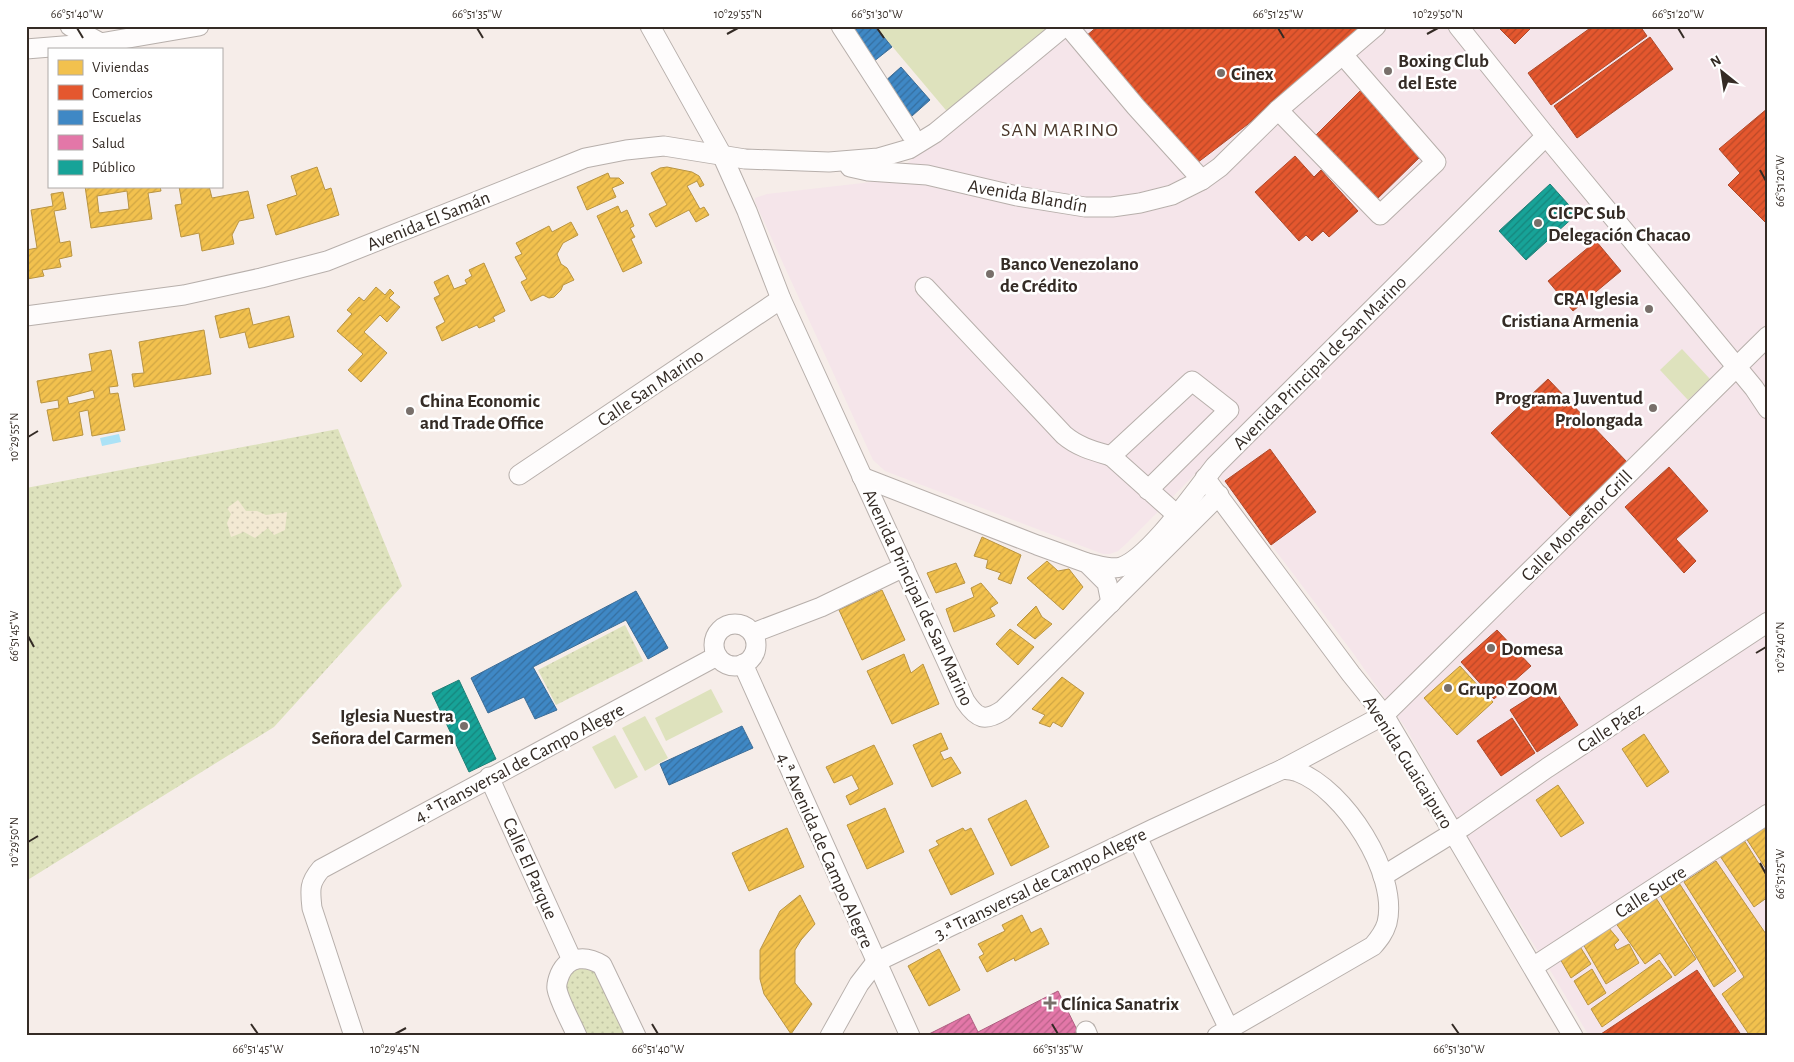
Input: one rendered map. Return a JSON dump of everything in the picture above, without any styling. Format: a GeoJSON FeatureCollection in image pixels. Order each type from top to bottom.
{"type":"FeatureCollection","features":[{"type":"Feature","properties":{"kind":"street"},"geometry":{"type":"LineString","coordinates":[[70,26],[100,43]]}},
{"type":"Feature","properties":{"kind":"street"},"geometry":{"type":"LineString","coordinates":[[26,49],[100,43],[199,26]]}},
{"type":"Feature","properties":{"kind":"street","name":"Avenida Principal de San Marino"},"geometry":{"type":"LineString","coordinates":[[650,26],[722,155],[747,211],[781,299],[965,701],[972,711],[983,717],[993,716],[1003,710],[1219,495]]}},
{"type":"Feature","properties":{"kind":"street"},"geometry":{"type":"LineString","coordinates":[[841,26],[910,142],[918,167],[927,175]]}},
{"type":"Feature","properties":{"kind":"street"},"geometry":{"type":"LineString","coordinates":[[829,162],[878,158],[910,142],[935,133],[1067,26],[1136,107],[1202,180]]}},
{"type":"Feature","properties":{"kind":"street","name":"Avenida Blandín"},"geometry":{"type":"LineString","coordinates":[[829,162],[868,171],[927,175],[1017,196],[1085,207],[1112,207],[1140,203],[1172,195],[1202,180],[1220,166],[1278,110],[1376,26]]}},
{"type":"Feature","properties":{"kind":"street"},"geometry":{"type":"LineString","coordinates":[[1458,26],[1546,136],[1754,388],[1768,409]]}},
{"type":"Feature","properties":{"kind":"street"},"geometry":{"type":"LineString","coordinates":[[1278,110],[1380,215],[1436,162],[1343,55]]}},
{"type":"Feature","properties":{"kind":"street","name":"Avenida Principal de San Marino"},"geometry":{"type":"LineString","coordinates":[[862,477],[1037,546],[1087,563],[1113,568],[1128,564],[1177,515],[1215,466],[1546,136]]}},
{"type":"Feature","properties":{"kind":"street","name":"Avenida El Samán"},"geometry":{"type":"LineString","coordinates":[[26,316],[184,295],[327,261],[585,158],[626,150],[664,146],[745,159],[829,162]]}},
{"type":"Feature","properties":{"kind":"street"},"geometry":{"type":"LineString","coordinates":[[925,287],[1064,435],[1086,449],[1111,456],[1177,515]]}},
{"type":"Feature","properties":{"kind":"street","name":"Calle San Marino"},"geometry":{"type":"LineString","coordinates":[[519,475],[781,299]]}},
{"type":"Feature","properties":{"kind":"street","name":"Calle Monseñor Grill"},"geometry":{"type":"LineString","coordinates":[[1384,715],[1768,336]]}},
{"type":"Feature","properties":{"kind":"street"},"geometry":{"type":"LineString","coordinates":[[1111,456],[1192,381],[1229,410],[1148,490]]}},
{"type":"Feature","properties":{"kind":"street","name":"Avenida Guaicaipuro"},"geometry":{"type":"LineString","coordinates":[[1205,478],[1384,715],[1574,1036]]}},
{"type":"Feature","properties":{"kind":"street","name":"Avenida Principal de San Marino"},"geometry":{"type":"LineString","coordinates":[[1087,563],[1107,583],[1111,603]]}},
{"type":"Feature","properties":{"kind":"street"},"geometry":{"type":"LineString","coordinates":[[753,633],[821,607],[904,567]]}},
{"type":"Feature","properties":{"kind":"street","name":"Calle Páez"},"geometry":{"type":"LineString","coordinates":[[1383,876],[1453,833],[1768,622]]}},
{"type":"Feature","properties":{"kind":"street"},"geometry":{"type":"LineString","coordinates":[[730,624],[743,625],[753,633],[755,651],[743,664],[726,664],[717,656],[715,637],[724,627],[730,624]]}},
{"type":"Feature","properties":{"kind":"street","name":"4.ª Transversal de Campo Alegre"},"geometry":{"type":"LineString","coordinates":[[354,1036],[312,908],[310,890],[313,878],[321,869],[717,656]]}},
{"type":"Feature","properties":{"kind":"street","name":"4.ª Avenida de Campo Alegre"},"geometry":{"type":"LineString","coordinates":[[743,664],[910,1036]]}},
{"type":"Feature","properties":{"kind":"street","name":"3.ª Transversal de Campo Alegre"},"geometry":{"type":"LineString","coordinates":[[830,1036],[859,984],[876,962],[1283,769],[1384,715]]}},
{"type":"Feature","properties":{"kind":"street"},"geometry":{"type":"LineString","coordinates":[[1137,837],[1223,1032],[1373,946],[1382,935],[1387,922],[1388,911],[1383,876],[1376,856],[1365,838],[1340,802],[1318,782],[1298,772],[1283,769]]}},
{"type":"Feature","properties":{"kind":"street","name":"Calle El Parque"},"geometry":{"type":"LineString","coordinates":[[489,777],[572,960]]}},
{"type":"Feature","properties":{"kind":"street","name":"Calle Sucre"},"geometry":{"type":"LineString","coordinates":[[1533,967],[1767,817]]}},
{"type":"Feature","properties":{"kind":"street"},"geometry":{"type":"LineString","coordinates":[[577,1036],[557,990],[557,981],[564,965],[579,958],[594,960],[602,965],[636,1036]]}},
{"type":"Feature","properties":{"kind":"shaded area"},"geometry":{"type":"Polygon","coordinates":[[[1075,26],[1768,26],[1768,1036],[1589,1036],[1470,843],[1407,730],[1353,653],[1223,481],[1206,463],[1118,551],[1103,554],[885,471],[873,460],[755,202],[755,198],[767,194],[889,180],[923,149],[1075,26]]]}},
{"type":"Feature","properties":{"kind":"green space"},"geometry":{"type":"Polygon","coordinates":[[[875,26],[1051,26],[950,115],[875,26]]]}},
{"type":"Feature","properties":{"kind":"green space"},"geometry":{"type":"Polygon","coordinates":[[[1682,349],[1710,379],[1688,400],[1660,370],[1682,349]]]}},
{"type":"Feature","properties":{"kind":"green space"},"geometry":{"type":"Polygon","coordinates":[[[338,429],[402,586],[274,727],[26,881],[26,488],[338,429]]]}},
{"type":"Feature","properties":{"kind":"green space"},"geometry":{"type":"Polygon","coordinates":[[[625,625],[643,661],[556,705],[538,670],[625,625]]]}},
{"type":"Feature","properties":{"kind":"green space"},"geometry":{"type":"Polygon","coordinates":[[[711,689],[723,712],[666,741],[655,718],[711,689]]]}},
{"type":"Feature","properties":{"kind":"green space"},"geometry":{"type":"Polygon","coordinates":[[[645,716],[668,758],[645,771],[622,728],[645,716]]]}},
{"type":"Feature","properties":{"kind":"green space"},"geometry":{"type":"Polygon","coordinates":[[[615,735],[638,777],[615,789],[592,747],[615,735]]]}},
{"type":"Feature","properties":{"kind":"green space"},"geometry":{"type":"Polygon","coordinates":[[[594,960],[636,1036],[577,1036],[560,974],[594,960]]]}},
{"type":"Feature","properties":{"kind":"sand"},"geometry":{"type":"Polygon","coordinates":[[[238,500],[246,511],[257,511],[266,515],[287,512],[285,530],[274,535],[268,528],[255,538],[244,532],[231,537],[227,523],[231,514],[227,508],[238,500]]]}},
{"type":"Feature","properties":{"kind":"water"},"geometry":{"type":"Polygon","coordinates":[[[119,434],[121,442],[102,446],[100,438],[119,434]]]}},
{"type":"Feature","properties":{"kind":"building: Viviendas"},"geometry":{"type":"Polygon","coordinates":[[[317,167],[325,190],[331,188],[339,215],[276,235],[267,205],[297,195],[291,176],[317,167]]]}},
{"type":"Feature","properties":{"kind":"building: Viviendas"},"geometry":{"type":"Polygon","coordinates":[[[667,167],[692,172],[699,176],[704,185],[700,187],[697,181],[687,186],[700,209],[704,207],[709,215],[696,222],[689,210],[656,227],[649,214],[667,205],[651,173],[660,168],[667,167]]]}},
{"type":"Feature","properties":{"kind":"building: Viviendas"},"geometry":{"type":"Polygon","coordinates":[[[608,173],[610,178],[619,178],[624,183],[612,188],[616,197],[587,210],[577,187],[608,173]]]}},
{"type":"Feature","properties":{"kind":"building: Viviendas"},"geometry":{"type":"Polygon","coordinates":[[[85,188],[160,188],[161,191],[148,193],[152,219],[91,228],[85,188]],[[127,191],[97,196],[99,213],[129,209],[127,191]]]}},
{"type":"Feature","properties":{"kind":"building: Viviendas"},"geometry":{"type":"Polygon","coordinates":[[[179,188],[210,188],[212,198],[248,191],[254,218],[239,221],[232,235],[234,244],[202,251],[199,233],[181,237],[175,205],[182,204],[179,188]]]}},
{"type":"Feature","properties":{"kind":"building: Viviendas"},"geometry":{"type":"Polygon","coordinates":[[[63,192],[66,209],[54,211],[60,243],[70,241],[72,256],[59,259],[61,267],[42,270],[44,276],[27,279],[26,250],[37,248],[31,210],[53,206],[51,194],[63,192]]]}},
{"type":"Feature","properties":{"kind":"building: Viviendas"},"geometry":{"type":"Polygon","coordinates":[[[618,206],[621,213],[627,210],[634,226],[630,228],[635,237],[631,239],[642,263],[623,272],[597,216],[618,206]]]}},
{"type":"Feature","properties":{"kind":"building: Viviendas"},"geometry":{"type":"Polygon","coordinates":[[[571,222],[578,235],[563,243],[557,254],[561,264],[567,268],[574,280],[563,285],[554,297],[549,298],[543,295],[531,301],[521,282],[527,279],[515,257],[522,254],[516,243],[549,226],[552,232],[571,222]]]}},
{"type":"Feature","properties":{"kind":"building: Viviendas"},"geometry":{"type":"Polygon","coordinates":[[[484,263],[505,311],[493,317],[495,321],[479,328],[477,325],[442,341],[436,327],[445,322],[434,298],[440,295],[434,282],[448,275],[454,289],[467,284],[465,280],[472,276],[469,270],[484,263]]]}},
{"type":"Feature","properties":{"kind":"building: Viviendas"},"geometry":{"type":"Polygon","coordinates":[[[376,287],[385,295],[390,289],[394,293],[389,298],[400,307],[387,322],[380,315],[364,332],[387,353],[361,382],[348,370],[363,354],[337,331],[352,314],[347,310],[359,297],[364,301],[376,287]]]}},
{"type":"Feature","properties":{"kind":"building: Viviendas"},"geometry":{"type":"Polygon","coordinates":[[[249,308],[253,325],[289,316],[294,337],[249,348],[245,332],[220,338],[215,316],[249,308]]]}},
{"type":"Feature","properties":{"kind":"building: Viviendas"},"geometry":{"type":"Polygon","coordinates":[[[204,330],[211,374],[134,387],[132,374],[144,373],[139,342],[204,330]]]}},
{"type":"Feature","properties":{"kind":"building: Viviendas"},"geometry":{"type":"Polygon","coordinates":[[[111,350],[118,386],[109,387],[110,394],[118,393],[125,430],[92,436],[88,410],[79,412],[83,435],[53,441],[47,410],[59,408],[58,400],[41,403],[37,381],[92,371],[89,354],[111,350]],[[93,390],[67,397],[69,404],[95,398],[93,390]]]}},
{"type":"Feature","properties":{"kind":"building: Viviendas"},"geometry":{"type":"Polygon","coordinates":[[[982,537],[1021,555],[1011,584],[998,579],[1001,573],[986,568],[988,560],[974,556],[982,537]]]}},
{"type":"Feature","properties":{"kind":"building: Viviendas"},"geometry":{"type":"Polygon","coordinates":[[[1047,561],[1058,571],[1069,569],[1083,587],[1063,610],[1027,578],[1047,561]]]}},
{"type":"Feature","properties":{"kind":"building: Viviendas"},"geometry":{"type":"Polygon","coordinates":[[[956,563],[965,583],[936,593],[927,573],[956,563]]]}},
{"type":"Feature","properties":{"kind":"building: Viviendas"},"geometry":{"type":"Polygon","coordinates":[[[981,583],[998,603],[990,608],[995,616],[954,632],[946,609],[974,597],[971,588],[981,583]]]}},
{"type":"Feature","properties":{"kind":"building: Viviendas"},"geometry":{"type":"Polygon","coordinates":[[[882,590],[905,640],[862,660],[839,610],[882,590]]]}},
{"type":"Feature","properties":{"kind":"building: Viviendas"},"geometry":{"type":"Polygon","coordinates":[[[1036,606],[1042,617],[1052,624],[1035,639],[1017,625],[1036,606]]]}},
{"type":"Feature","properties":{"kind":"building: Viviendas"},"geometry":{"type":"Polygon","coordinates":[[[1010,629],[1034,647],[1018,665],[996,644],[1010,629]]]}},
{"type":"Feature","properties":{"kind":"building: Viviendas"},"geometry":{"type":"Polygon","coordinates":[[[904,654],[911,673],[923,664],[939,704],[892,724],[867,671],[904,654]]]}},
{"type":"Feature","properties":{"kind":"building: Viviendas"},"geometry":{"type":"Polygon","coordinates":[[[1460,666],[1493,702],[1457,735],[1424,698],[1460,666]]]}},
{"type":"Feature","properties":{"kind":"building: Viviendas"},"geometry":{"type":"Polygon","coordinates":[[[1062,677],[1084,693],[1062,727],[1053,722],[1050,727],[1039,723],[1045,715],[1032,709],[1062,677]]]}},
{"type":"Feature","properties":{"kind":"building: Viviendas"},"geometry":{"type":"Polygon","coordinates":[[[941,733],[948,749],[940,752],[944,760],[951,757],[961,773],[932,787],[913,745],[941,733]]]}},
{"type":"Feature","properties":{"kind":"building: Viviendas"},"geometry":{"type":"Polygon","coordinates":[[[1644,734],[1669,772],[1647,787],[1622,749],[1644,734]]]}},
{"type":"Feature","properties":{"kind":"building: Viviendas"},"geometry":{"type":"Polygon","coordinates":[[[874,745],[893,784],[850,805],[846,796],[859,789],[852,775],[834,783],[826,767],[874,745]]]}},
{"type":"Feature","properties":{"kind":"building: Viviendas"},"geometry":{"type":"Polygon","coordinates":[[[1558,785],[1584,823],[1561,837],[1536,800],[1558,785]]]}},
{"type":"Feature","properties":{"kind":"building: Viviendas"},"geometry":{"type":"Polygon","coordinates":[[[1026,800],[1049,847],[1011,866],[988,819],[1026,800]]]}},
{"type":"Feature","properties":{"kind":"building: Viviendas"},"geometry":{"type":"Polygon","coordinates":[[[885,808],[904,852],[867,869],[847,825],[885,808]]]}},
{"type":"Feature","properties":{"kind":"building: Viviendas"},"geometry":{"type":"Polygon","coordinates":[[[1764,823],[1768,829],[1768,872],[1744,835],[1764,823]]]}},
{"type":"Feature","properties":{"kind":"building: Viviendas"},"geometry":{"type":"Polygon","coordinates":[[[787,828],[804,867],[749,891],[732,853],[787,828]]]}},
{"type":"Feature","properties":{"kind":"building: Viviendas"},"geometry":{"type":"Polygon","coordinates":[[[963,828],[965,831],[971,828],[994,874],[951,895],[929,850],[939,845],[936,841],[963,828]]]}},
{"type":"Feature","properties":{"kind":"building: Viviendas"},"geometry":{"type":"Polygon","coordinates":[[[1742,837],[1768,878],[1768,897],[1754,907],[1718,853],[1742,837]]]}},
{"type":"Feature","properties":{"kind":"building: Viviendas"},"geometry":{"type":"Polygon","coordinates":[[[1716,861],[1768,937],[1768,1036],[1750,1036],[1722,994],[1744,977],[1684,882],[1716,861]]]}},
{"type":"Feature","properties":{"kind":"building: Viviendas"},"geometry":{"type":"Polygon","coordinates":[[[1679,883],[1736,971],[1714,987],[1660,895],[1679,883]]]}},
{"type":"Feature","properties":{"kind":"building: Viviendas"},"geometry":{"type":"Polygon","coordinates":[[[800,895],[815,924],[795,950],[795,983],[812,1004],[791,1034],[764,994],[760,979],[760,950],[780,911],[800,895]]]}},
{"type":"Feature","properties":{"kind":"building: Viviendas"},"geometry":{"type":"Polygon","coordinates":[[[1654,895],[1696,959],[1675,976],[1660,953],[1645,964],[1615,922],[1654,895]]]}},
{"type":"Feature","properties":{"kind":"building: Viviendas"},"geometry":{"type":"Polygon","coordinates":[[[1022,915],[1031,933],[1041,928],[1049,944],[1015,961],[1014,958],[987,972],[979,957],[984,954],[978,944],[1005,931],[1002,925],[1022,915]]]}},
{"type":"Feature","properties":{"kind":"building: Viviendas"},"geometry":{"type":"Polygon","coordinates":[[[1608,927],[1619,940],[1614,945],[1617,950],[1629,944],[1639,963],[1606,984],[1583,944],[1608,927]]]}},
{"type":"Feature","properties":{"kind":"building: Viviendas"},"geometry":{"type":"Polygon","coordinates":[[[1579,945],[1591,964],[1571,978],[1559,957],[1579,945]]]}},
{"type":"Feature","properties":{"kind":"building: Viviendas"},"geometry":{"type":"Polygon","coordinates":[[[939,949],[960,990],[929,1006],[908,966],[939,949]]]}},
{"type":"Feature","properties":{"kind":"building: Viviendas"},"geometry":{"type":"Polygon","coordinates":[[[1659,960],[1672,977],[1602,1027],[1591,1009],[1659,960]]]}},
{"type":"Feature","properties":{"kind":"building: Viviendas"},"geometry":{"type":"Polygon","coordinates":[[[1592,969],[1606,993],[1588,1005],[1574,981],[1592,969]]]}},
{"type":"Feature","properties":{"kind":"building: Comercios"},"geometry":{"type":"Polygon","coordinates":[[[1098,26],[1371,26],[1302,83],[1197,163],[1086,36],[1098,26]]]}},
{"type":"Feature","properties":{"kind":"building: Comercios"},"geometry":{"type":"Polygon","coordinates":[[[1497,26],[1533,26],[1515,44],[1497,26]]]}},
{"type":"Feature","properties":{"kind":"building: Comercios"},"geometry":{"type":"Polygon","coordinates":[[[1593,26],[1640,26],[1647,36],[1551,105],[1528,73],[1593,26]]]}},
{"type":"Feature","properties":{"kind":"building: Comercios"},"geometry":{"type":"Polygon","coordinates":[[[1650,37],[1673,69],[1577,138],[1554,106],[1650,37]]]}},
{"type":"Feature","properties":{"kind":"building: Comercios"},"geometry":{"type":"Polygon","coordinates":[[[1363,88],[1422,155],[1374,202],[1312,139],[1363,88]]]}},
{"type":"Feature","properties":{"kind":"building: Comercios"},"geometry":{"type":"Polygon","coordinates":[[[1768,108],[1768,225],[1728,185],[1740,173],[1719,149],[1768,108]]]}},
{"type":"Feature","properties":{"kind":"building: Comercios"},"geometry":{"type":"Polygon","coordinates":[[[1295,156],[1314,177],[1321,170],[1358,211],[1329,237],[1323,231],[1312,241],[1306,235],[1299,241],[1255,192],[1295,156]]]}},
{"type":"Feature","properties":{"kind":"building: Comercios"},"geometry":{"type":"Polygon","coordinates":[[[1596,241],[1621,271],[1573,311],[1548,281],[1596,241]]]}},
{"type":"Feature","properties":{"kind":"building: Comercios"},"geometry":{"type":"Polygon","coordinates":[[[1548,379],[1627,462],[1570,516],[1491,433],[1548,379]]]}},
{"type":"Feature","properties":{"kind":"building: Comercios"},"geometry":{"type":"Polygon","coordinates":[[[1270,449],[1316,512],[1271,545],[1225,481],[1270,449]]]}},
{"type":"Feature","properties":{"kind":"building: Comercios"},"geometry":{"type":"Polygon","coordinates":[[[1669,467],[1708,511],[1676,539],[1696,561],[1684,573],[1625,507],[1669,467]]]}},
{"type":"Feature","properties":{"kind":"building: Comercios"},"geometry":{"type":"Polygon","coordinates":[[[1497,630],[1531,666],[1494,699],[1461,662],[1497,630]]]}},
{"type":"Feature","properties":{"kind":"building: Comercios"},"geometry":{"type":"Polygon","coordinates":[[[1551,684],[1578,725],[1537,752],[1510,710],[1551,684]]]}},
{"type":"Feature","properties":{"kind":"building: Comercios"},"geometry":{"type":"Polygon","coordinates":[[[1512,718],[1535,753],[1501,776],[1477,741],[1512,718]]]}},
{"type":"Feature","properties":{"kind":"building: Comercios"},"geometry":{"type":"Polygon","coordinates":[[[1697,970],[1742,1036],[1602,1036],[1601,1034],[1697,970]]]}},
{"type":"Feature","properties":{"kind":"building: Escuelas"},"geometry":{"type":"Polygon","coordinates":[[[843,26],[875,26],[892,47],[873,62],[843,26]]]}},
{"type":"Feature","properties":{"kind":"building: Escuelas"},"geometry":{"type":"Polygon","coordinates":[[[901,67],[930,100],[912,116],[883,83],[901,67]]]}},
{"type":"Feature","properties":{"kind":"building: Escuelas"},"geometry":{"type":"Polygon","coordinates":[[[636,591],[668,648],[648,659],[626,620],[533,667],[557,710],[535,719],[524,697],[488,713],[471,678],[636,591]]]}},
{"type":"Feature","properties":{"kind":"building: Escuelas"},"geometry":{"type":"Polygon","coordinates":[[[742,726],[753,748],[669,785],[660,764],[742,726]]]}},
{"type":"Feature","properties":{"kind":"building: Salud","name":"Clínica Sanatrix"},"geometry":{"type":"Polygon","coordinates":[[[1058,991],[1080,1036],[930,1036],[929,1034],[969,1014],[978,1032],[1058,991]]]}},
{"type":"Feature","properties":{"kind":"building: Público","name":"CICPC Sub Delegación Chacao"},"geometry":{"type":"Polygon","coordinates":[[[1550,184],[1577,214],[1526,260],[1499,231],[1550,184]]]}},
{"type":"Feature","properties":{"kind":"building: Público","name":"Iglesia Nuestra Señora del Carmen"},"geometry":{"type":"Polygon","coordinates":[[[459,680],[496,759],[469,772],[432,693],[459,680]]]}},
{"type":"Feature","properties":{"kind":"place","name":"Boxing Club del Este"},"geometry":{"type":"Point","coordinates":[1388,71]}},
{"type":"Feature","properties":{"kind":"place","name":"Cinex"},"geometry":{"type":"Point","coordinates":[1221,73]}},
{"type":"Feature","properties":{"kind":"place","name":"CICPC Sub Delegación Chacao"},"geometry":{"type":"Point","coordinates":[1538,223]}},
{"type":"Feature","properties":{"kind":"place","name":"Banco Venezolano de Crédito"},"geometry":{"type":"Point","coordinates":[990,274]}},
{"type":"Feature","properties":{"kind":"place","name":"CRA Iglesia Cristiana Armenia"},"geometry":{"type":"Point","coordinates":[1649,309]}},
{"type":"Feature","properties":{"kind":"place","name":"Programa Juventud Prolongada"},"geometry":{"type":"Point","coordinates":[1653,408]}},
{"type":"Feature","properties":{"kind":"place","name":"China Economic and Trade Office"},"geometry":{"type":"Point","coordinates":[410,411]}},
{"type":"Feature","properties":{"kind":"place","name":"Domesa"},"geometry":{"type":"Point","coordinates":[1491,648]}},
{"type":"Feature","properties":{"kind":"place","name":"Grupo ZOOM"},"geometry":{"type":"Point","coordinates":[1448,688]}},
{"type":"Feature","properties":{"kind":"place","name":"Iglesia Nuestra Señora del Carmen"},"geometry":{"type":"Point","coordinates":[464,726]}},
{"type":"Feature","properties":{"kind":"place","name":"Clínica Sanatrix"},"geometry":{"type":"Point","coordinates":[1050,1003]}},
{"type":"Feature","properties":{"kind":"district","name":"SAN MARINO"},"geometry":{"type":"Point","coordinates":[1060,129]}}]}
